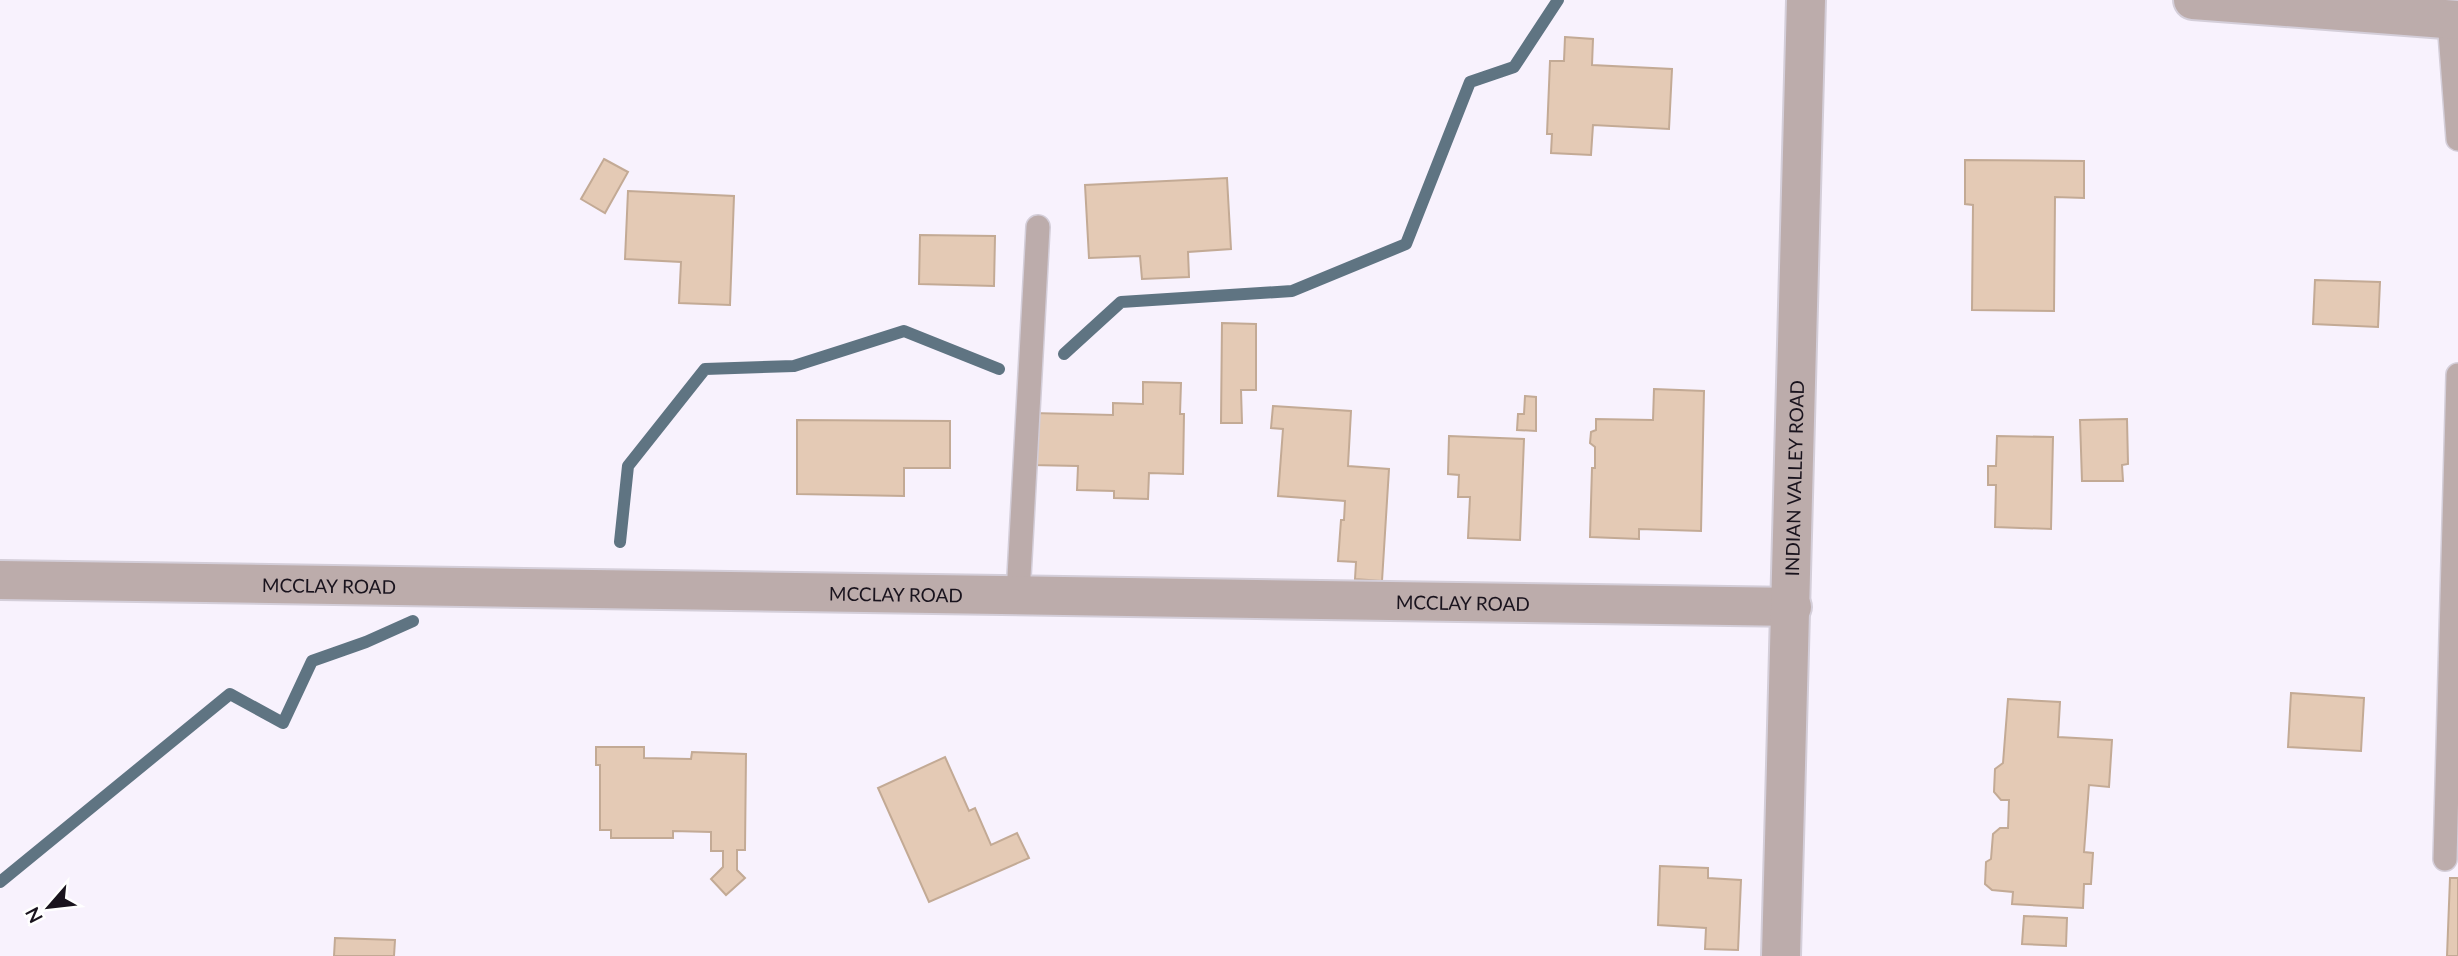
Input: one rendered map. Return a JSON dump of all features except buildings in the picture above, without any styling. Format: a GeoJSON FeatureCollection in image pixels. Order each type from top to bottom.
{"type":"FeatureCollection","features":[{"type":"Feature","properties":{"kind":"street","name":"INDIAN VALLEY ROAD"},"geometry":{"type":"LineString","coordinates":[[1781,956],[1806,0]]}},
{"type":"Feature","properties":{"kind":"street"},"geometry":{"type":"LineString","coordinates":[[2193,0],[2452,14]]}},
{"type":"Feature","properties":{"kind":"street","name":"MCCLAY ROAD"},"geometry":{"type":"LineString","coordinates":[[0,580],[1791,607]]}},
{"type":"Feature","properties":{"kind":"lane"},"geometry":{"type":"LineString","coordinates":[[2452,14],[2458,139]]}},
{"type":"Feature","properties":{"kind":"lane"},"geometry":{"type":"LineString","coordinates":[[1018,595],[1038,227]]}},
{"type":"Feature","properties":{"kind":"lane"},"geometry":{"type":"LineString","coordinates":[[2445,859],[2458,374]]}},
{"type":"Feature","properties":{"kind":"waterway"},"geometry":{"type":"LineString","coordinates":[[1064,354],[1121,302],[1292,291],[1406,244],[1470,82],[1514,67],[1558,0]]}},
{"type":"Feature","properties":{"kind":"waterway"},"geometry":{"type":"LineString","coordinates":[[620,542],[628,466],[705,369],[794,366],[904,331],[999,369]]}},
{"type":"Feature","properties":{"kind":"waterway"},"geometry":{"type":"LineString","coordinates":[[0,882],[230,694],[283,723],[312,661],[366,642],[413,621]]}}]}
